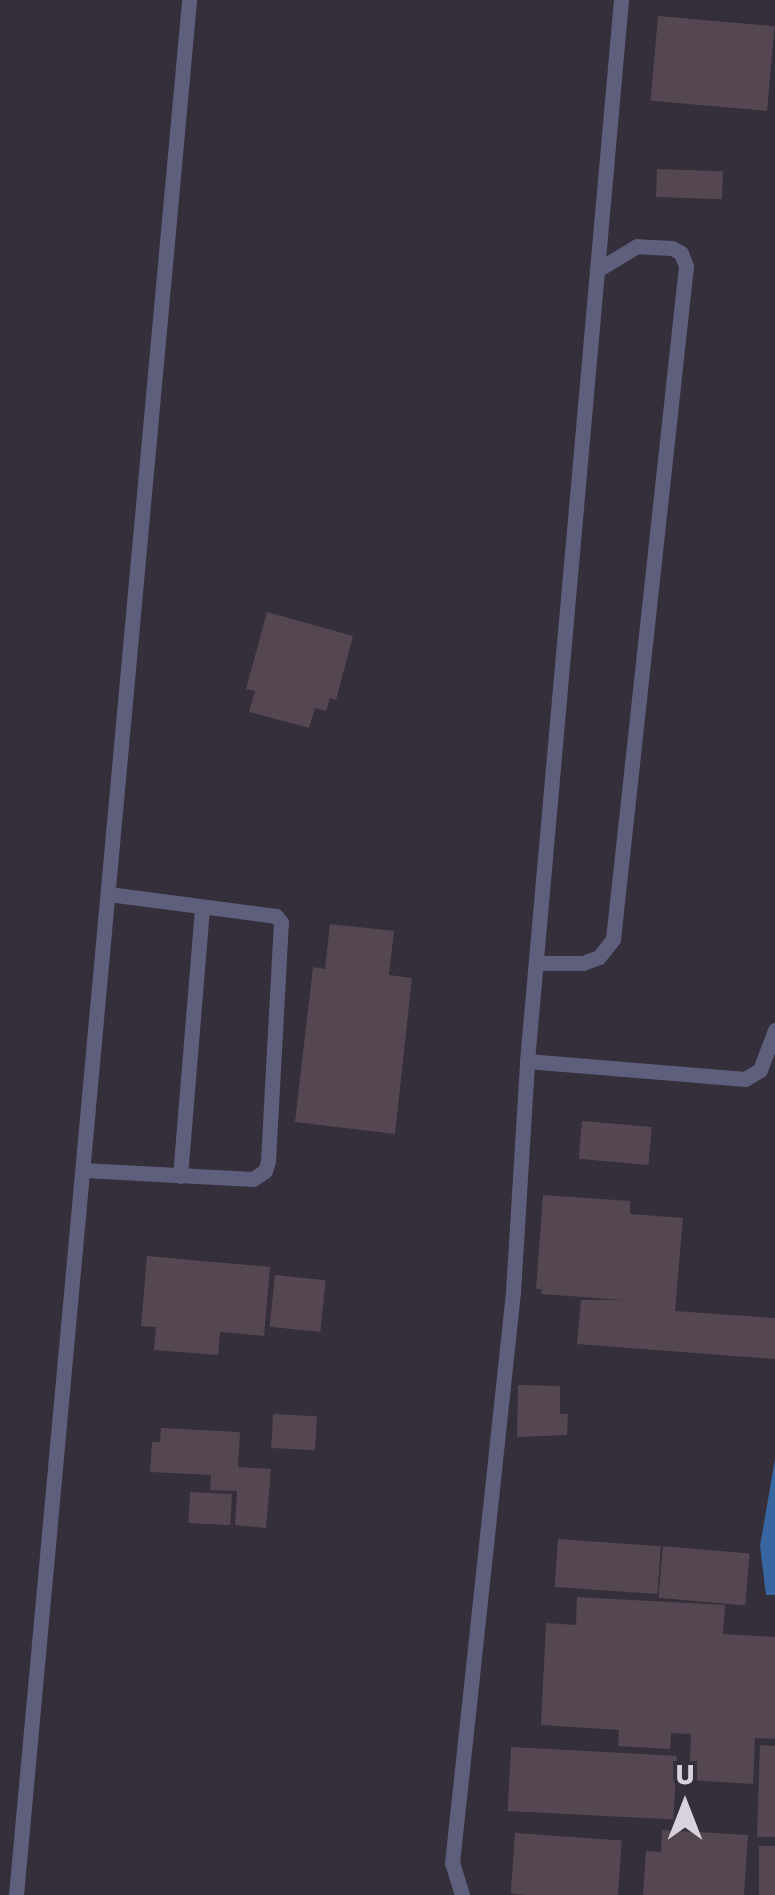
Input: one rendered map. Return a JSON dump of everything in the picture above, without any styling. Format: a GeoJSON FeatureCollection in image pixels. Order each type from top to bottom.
{"type":"FeatureCollection","features":[{"type":"Feature","properties":{"kind":"lane"},"geometry":{"type":"LineString","coordinates":[[16,1895],[189,0]]}},
{"type":"Feature","properties":{"kind":"lane"},"geometry":{"type":"LineString","coordinates":[[462,1895],[452,1863],[513,1292],[527,1062],[621,0]]}},
{"type":"Feature","properties":{"kind":"lane"},"geometry":{"type":"LineString","coordinates":[[536,962],[582,963],[599,957],[614,940],[686,266],[681,253],[672,248],[637,246],[597,270]]}},
{"type":"Feature","properties":{"kind":"lane"},"geometry":{"type":"LineString","coordinates":[[83,1170],[254,1179],[265,1171],[268,1161],[281,922],[276,916],[108,894]]}},
{"type":"Feature","properties":{"kind":"lane"},"geometry":{"type":"LineString","coordinates":[[180,1176],[202,907]]}},
{"type":"Feature","properties":{"kind":"lane"},"geometry":{"type":"LineString","coordinates":[[527,1062],[745,1080],[760,1070],[775,1030]]}},
{"type":"Feature","properties":{"kind":"water"},"geometry":{"type":"Polygon","coordinates":[[[775,1459],[775,1595],[766,1595],[760,1546],[775,1459]]]}},
{"type":"Feature","properties":{"kind":"building"},"geometry":{"type":"Polygon","coordinates":[[[658,16],[775,26],[767,111],[651,101],[658,16]]]}},
{"type":"Feature","properties":{"kind":"building"},"geometry":{"type":"Polygon","coordinates":[[[657,169],[723,171],[722,199],[656,197],[657,169]]]}},
{"type":"Feature","properties":{"kind":"building"},"geometry":{"type":"Polygon","coordinates":[[[267,612],[353,636],[336,700],[330,698],[326,711],[315,708],[309,728],[249,712],[255,691],[246,689],[267,612]]]}},
{"type":"Feature","properties":{"kind":"building"},"geometry":{"type":"Polygon","coordinates":[[[330,924],[394,931],[389,975],[412,978],[395,1134],[295,1122],[313,967],[325,969],[330,924]]]}},
{"type":"Feature","properties":{"kind":"building"},"geometry":{"type":"Polygon","coordinates":[[[582,1121],[652,1127],[648,1165],[579,1159],[582,1121]]]}},
{"type":"Feature","properties":{"kind":"building"},"geometry":{"type":"Polygon","coordinates":[[[543,1195],[630,1201],[630,1214],[683,1218],[675,1311],[775,1318],[775,1359],[577,1344],[581,1300],[623,1300],[541,1294],[542,1289],[536,1289],[543,1195]]]}},
{"type":"Feature","properties":{"kind":"building"},"geometry":{"type":"Polygon","coordinates":[[[147,1256],[270,1267],[264,1336],[220,1332],[218,1355],[154,1350],[156,1327],[141,1326],[147,1256]]]}},
{"type":"Feature","properties":{"kind":"building"},"geometry":{"type":"Polygon","coordinates":[[[275,1275],[326,1280],[320,1332],[270,1327],[275,1275]]]}},
{"type":"Feature","properties":{"kind":"building"},"geometry":{"type":"Polygon","coordinates":[[[518,1385],[560,1386],[560,1414],[568,1414],[567,1435],[517,1437],[518,1385]]]}},
{"type":"Feature","properties":{"kind":"building"},"geometry":{"type":"Polygon","coordinates":[[[273,1414],[317,1416],[315,1450],[271,1448],[273,1414]]]}},
{"type":"Feature","properties":{"kind":"building"},"geometry":{"type":"Polygon","coordinates":[[[161,1428],[240,1432],[238,1467],[271,1469],[266,1528],[235,1525],[237,1491],[210,1490],[211,1475],[150,1472],[152,1442],[160,1442],[161,1428]]]}},
{"type":"Feature","properties":{"kind":"building"},"geometry":{"type":"Polygon","coordinates":[[[190,1492],[232,1494],[230,1525],[188,1523],[190,1492]]]}},
{"type":"Feature","properties":{"kind":"building"},"geometry":{"type":"Polygon","coordinates":[[[558,1539],[661,1546],[657,1594],[555,1587],[558,1539]]]}},
{"type":"Feature","properties":{"kind":"building"},"geometry":{"type":"Polygon","coordinates":[[[663,1546],[750,1554],[745,1605],[658,1598],[663,1546]]]}},
{"type":"Feature","properties":{"kind":"building"},"geometry":{"type":"Polygon","coordinates":[[[577,1597],[725,1605],[723,1634],[775,1637],[775,1739],[755,1738],[753,1784],[689,1780],[691,1734],[671,1733],[670,1749],[618,1746],[619,1730],[541,1725],[546,1623],[576,1625],[577,1597]]]}},
{"type":"Feature","properties":{"kind":"building"},"geometry":{"type":"Polygon","coordinates":[[[760,1745],[775,1746],[775,1837],[757,1837],[760,1745]]]}},
{"type":"Feature","properties":{"kind":"building"},"geometry":{"type":"Polygon","coordinates":[[[511,1747],[677,1756],[673,1820],[508,1811],[511,1747]]]}},
{"type":"Feature","properties":{"kind":"building"},"geometry":{"type":"Polygon","coordinates":[[[662,1830],[748,1835],[744,1895],[643,1895],[646,1851],[661,1852],[662,1830]]]}},
{"type":"Feature","properties":{"kind":"building"},"geometry":{"type":"Polygon","coordinates":[[[515,1833],[622,1840],[618,1895],[511,1894],[515,1833]]]}},
{"type":"Feature","properties":{"kind":"building"},"geometry":{"type":"Polygon","coordinates":[[[759,1846],[775,1846],[775,1895],[759,1895],[759,1846]]]}}]}
